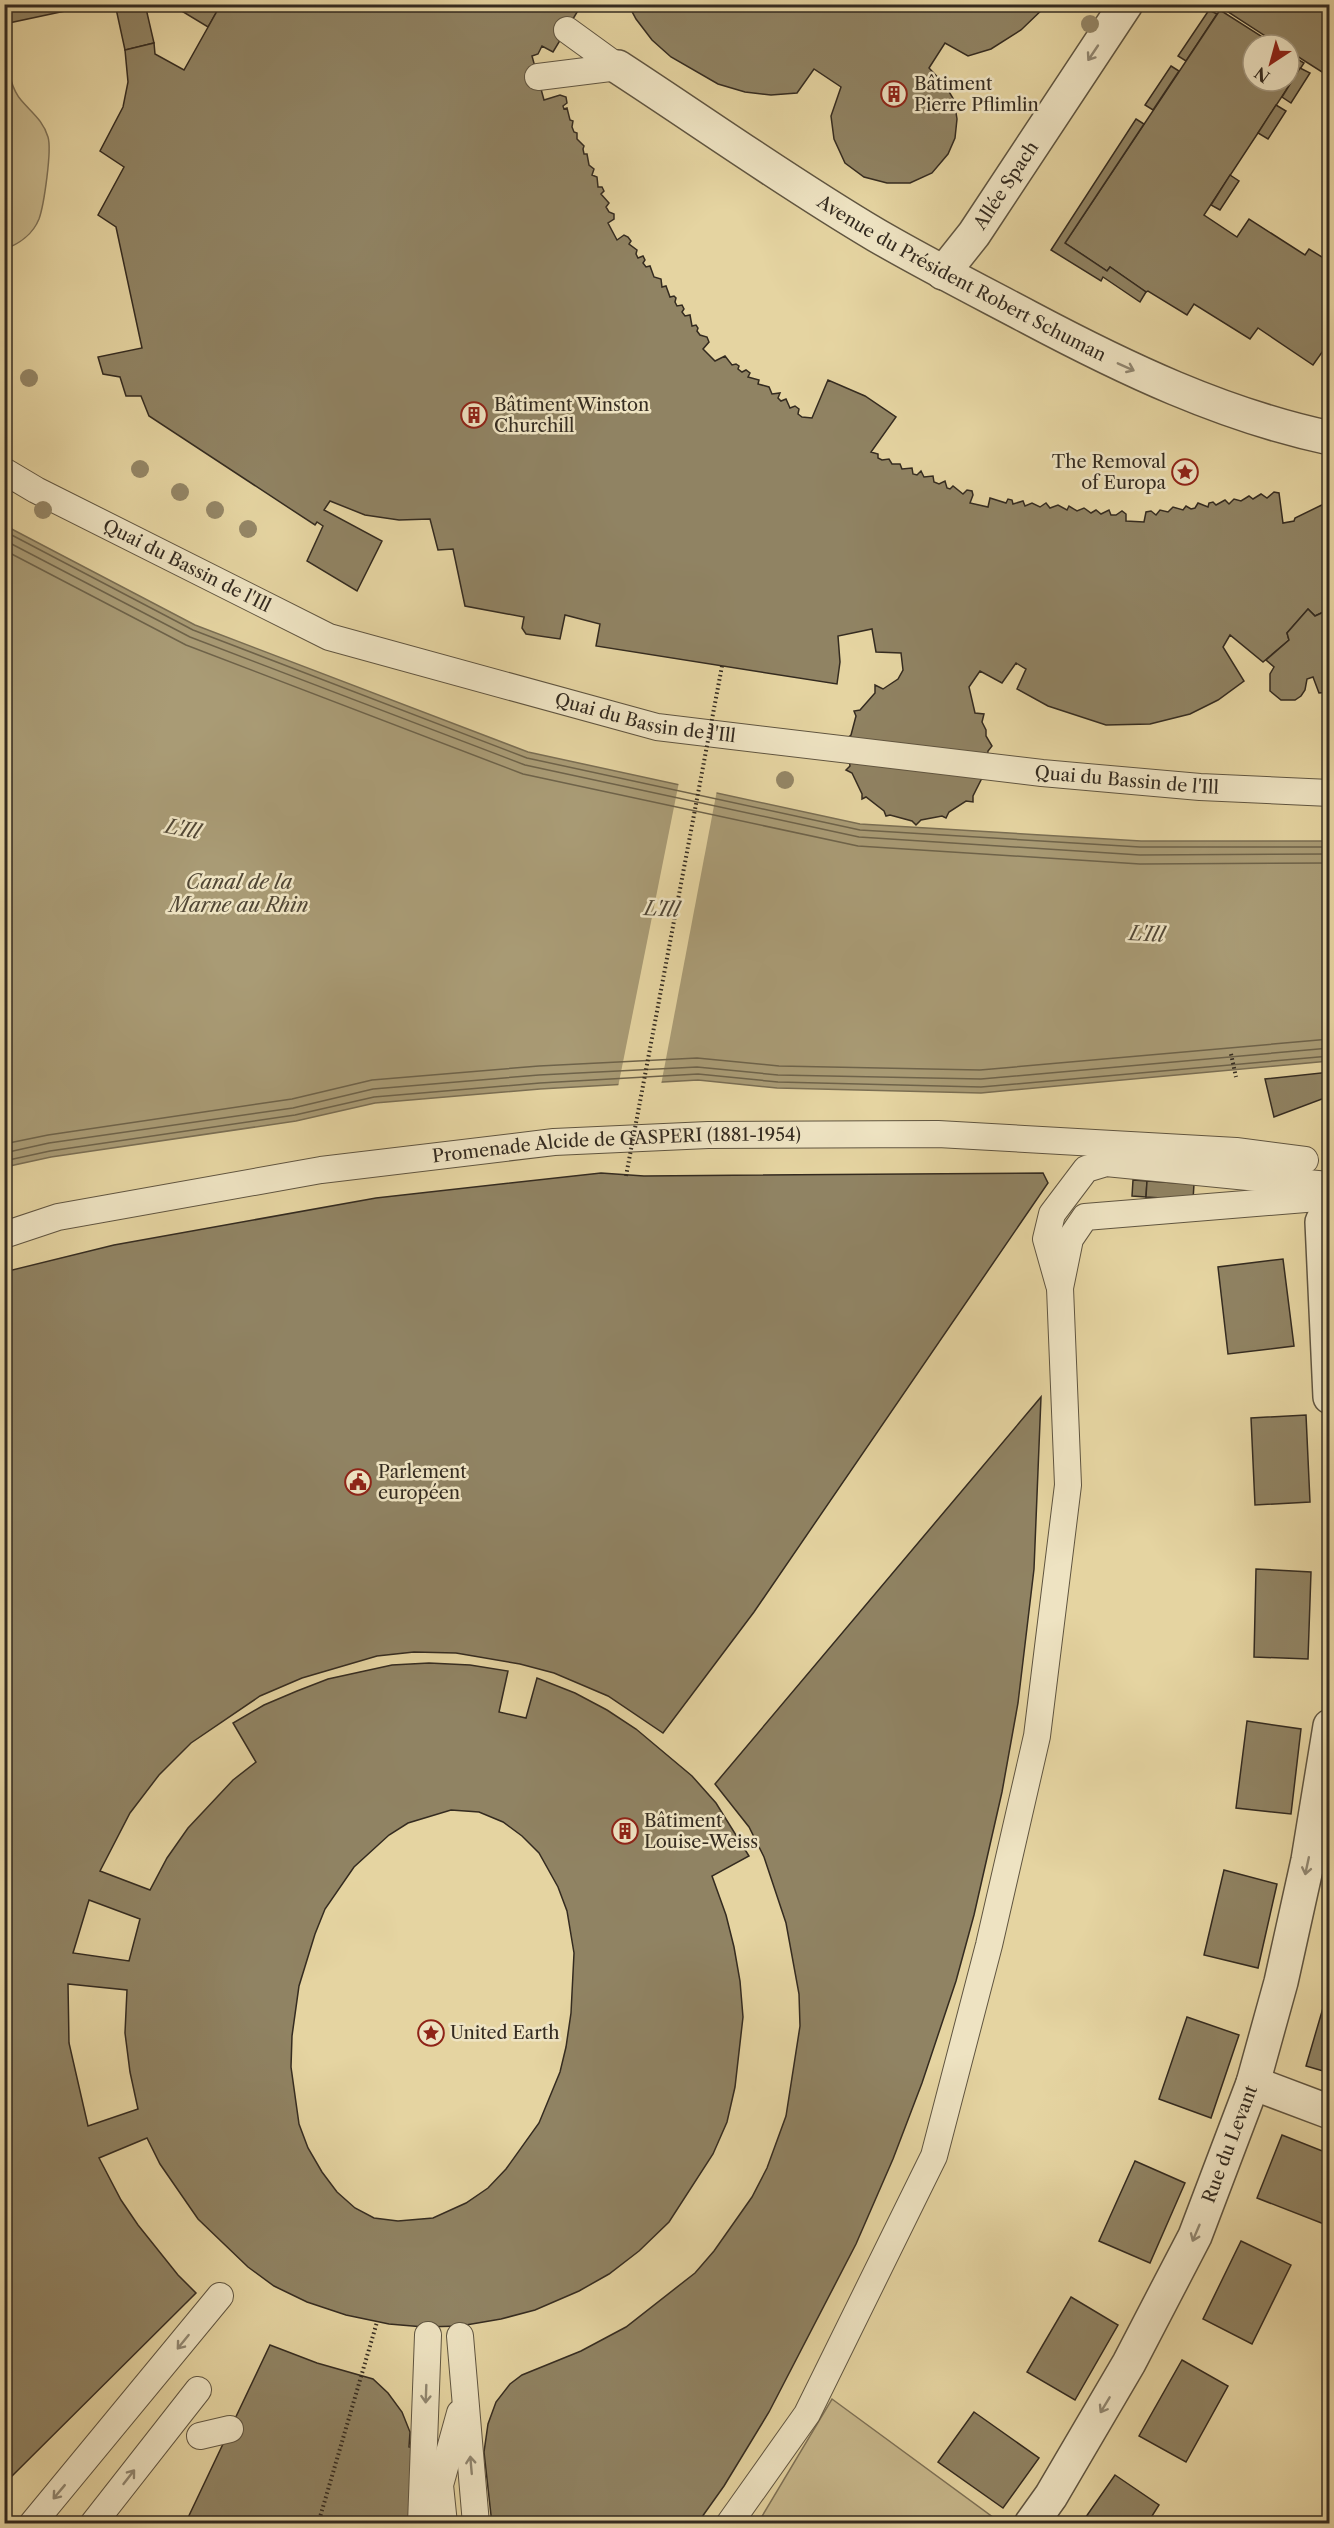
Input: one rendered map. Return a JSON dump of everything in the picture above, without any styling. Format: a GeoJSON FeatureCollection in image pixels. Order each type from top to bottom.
{"type":"FeatureCollection","features":[{"type":"Feature","properties":{"kind":"street","name":"Allée Spach"},"geometry":{"type":"LineString","coordinates":[[943,273],[974,234],[1126,4]]}},
{"type":"Feature","properties":{"kind":"street","name":"Avenue du Président Robert Schuman"},"geometry":{"type":"LineString","coordinates":[[618,67],[866,229],[943,273],[1139,373],[1236,413],[1325,429]]}},
{"type":"Feature","properties":{"kind":"street"},"geometry":{"type":"LineString","coordinates":[[1329,1206],[1322,1222],[1329,1397]]}},
{"type":"Feature","properties":{"kind":"street","name":"Rue du Levant"},"geometry":{"type":"LineString","coordinates":[[1031,2523],[1051,2496],[1130,2363],[1195,2236],[1253,2083],[1281,1982],[1308,1860],[1329,1726]]}},
{"type":"Feature","properties":{"kind":"street"},"geometry":{"type":"LineString","coordinates":[[1253,2083],[1329,2112]]}},
{"type":"Feature","properties":{"kind":"lane"},"geometry":{"type":"LineString","coordinates":[[567,30],[618,67]]}},
{"type":"Feature","properties":{"kind":"lane"},"geometry":{"type":"LineString","coordinates":[[538,77],[618,67]]}},
{"type":"Feature","properties":{"kind":"lane","name":"Quai du Bassin de l'Ill"},"geometry":{"type":"LineString","coordinates":[[4,471],[36,490],[329,637],[657,727],[1042,773],[1200,787],[1329,793]]}},
{"type":"Feature","properties":{"kind":"lane","name":"Promenade Alcide de GASPERI (1881-1954)"},"geometry":{"type":"LineString","coordinates":[[4,1235],[58,1217],[309,1172],[554,1142],[708,1135],[938,1134],[1236,1151],[1305,1160]]}},
{"type":"Feature","properties":{"kind":"lane"},"geometry":{"type":"LineString","coordinates":[[729,2523],[807,2414],[934,2156],[989,1945],[1037,1736],[1068,1485],[1060,1288],[1046,1239],[1052,1214],[1086,1169],[1106,1163],[1329,1185]]}},
{"type":"Feature","properties":{"kind":"lane"},"geometry":{"type":"LineString","coordinates":[[1060,1288],[1070,1239],[1085,1217],[1329,1197]]}},
{"type":"Feature","properties":{"kind":"lane"},"geometry":{"type":"LineString","coordinates":[[32,2523],[220,2296]]}},
{"type":"Feature","properties":{"kind":"lane"},"geometry":{"type":"LineString","coordinates":[[421,2523],[428,2335]]}},
{"type":"Feature","properties":{"kind":"lane"},"geometry":{"type":"LineString","coordinates":[[460,2336],[476,2523]]}},
{"type":"Feature","properties":{"kind":"lane"},"geometry":{"type":"LineString","coordinates":[[91,2521],[198,2390]]}},
{"type":"Feature","properties":{"kind":"lane"},"geometry":{"type":"LineString","coordinates":[[444,2523],[440,2485],[464,2400]]}},
{"type":"Feature","properties":{"kind":"lane"},"geometry":{"type":"LineString","coordinates":[[200,2436],[230,2429]]}},
{"type":"Feature","properties":{"kind":"path"},"geometry":{"type":"LineString","coordinates":[[626,1176],[722,666]]}},
{"type":"Feature","properties":{"kind":"path"},"geometry":{"type":"LineString","coordinates":[[1232,1054],[1236,1077]]}},
{"type":"Feature","properties":{"kind":"path"},"geometry":{"type":"LineString","coordinates":[[318,2523],[377,2322]]}},
{"type":"Feature","properties":{"kind":"shaded area"},"geometry":{"type":"Polygon","coordinates":[[[4,47],[14,88],[43,126],[49,144],[47,178],[39,219],[25,238],[5,249],[4,47]]]}},
{"type":"Feature","properties":{"kind":"shaded area"},"geometry":{"type":"Polygon","coordinates":[[[832,2399],[994,2518],[990,2524],[758,2523],[832,2399]]]}},
{"type":"Feature","properties":{"kind":"water","name":"Canal de la Marne au Rhin"},"geometry":{"type":"Polygon","coordinates":[[[4,525],[195,625],[528,752],[860,824],[1141,841],[1329,841],[1329,1061],[981,1093],[777,1088],[698,1080],[540,1089],[375,1103],[296,1121],[51,1157],[5,1167],[4,525]]]}},
{"type":"Feature","properties":{"kind":"pier"},"geometry":{"type":"Polygon","coordinates":[[[679,782],[717,790],[661,1085],[618,1087],[679,782]]]}},
{"type":"Feature","properties":{"kind":"building"},"geometry":{"type":"Polygon","coordinates":[[[4,4],[98,4],[4,24],[4,4]]]}},
{"type":"Feature","properties":{"kind":"building"},"geometry":{"type":"Polygon","coordinates":[[[115,4],[145,4],[154,43],[125,50],[115,4]]]}},
{"type":"Feature","properties":{"kind":"building"},"geometry":{"type":"Polygon","coordinates":[[[170,4],[207,4],[217,11],[208,27],[170,4]]]}},
{"type":"Feature","properties":{"kind":"building","name":"Bâtiment Winston Churchill"},"geometry":{"type":"Polygon","coordinates":[[[221,4],[582,4],[553,52],[542,46],[538,54],[532,56],[544,100],[560,95],[566,97],[567,103],[563,106],[564,109],[567,108],[570,120],[573,121],[574,132],[577,133],[577,139],[584,146],[584,154],[587,154],[589,165],[594,169],[592,175],[597,177],[598,187],[602,187],[604,191],[601,194],[609,203],[606,207],[614,214],[614,219],[608,223],[617,240],[624,235],[628,237],[631,241],[629,244],[637,250],[638,258],[643,256],[645,260],[643,263],[646,267],[650,266],[654,277],[661,279],[662,287],[666,286],[670,297],[676,298],[677,306],[682,305],[684,309],[682,312],[685,316],[690,315],[692,326],[696,325],[700,335],[707,337],[709,342],[703,349],[715,361],[725,356],[732,365],[739,366],[738,369],[742,372],[746,370],[750,373],[748,377],[759,380],[758,384],[769,387],[772,394],[780,393],[778,398],[781,401],[786,399],[790,408],[795,406],[799,409],[798,414],[802,417],[812,418],[828,380],[865,396],[896,417],[871,452],[878,454],[878,458],[882,460],[889,459],[892,464],[900,464],[902,469],[912,468],[913,474],[917,475],[921,471],[924,477],[933,476],[934,482],[939,484],[945,481],[947,488],[950,489],[953,486],[963,494],[967,490],[972,491],[970,503],[988,507],[990,498],[1006,503],[1008,499],[1012,500],[1013,504],[1023,501],[1025,506],[1032,503],[1040,507],[1046,503],[1050,508],[1058,505],[1067,510],[1069,506],[1077,511],[1084,508],[1091,513],[1096,510],[1101,514],[1109,510],[1111,515],[1122,511],[1126,514],[1126,521],[1144,522],[1146,512],[1151,511],[1156,515],[1160,510],[1168,512],[1173,507],[1183,510],[1186,506],[1191,509],[1195,508],[1198,503],[1208,507],[1209,503],[1213,502],[1216,505],[1225,500],[1229,504],[1234,499],[1241,501],[1249,496],[1253,499],[1261,494],[1267,498],[1274,492],[1279,493],[1283,523],[1294,521],[1295,518],[1330,501],[1330,609],[1315,616],[1308,609],[1287,633],[1289,640],[1263,662],[1230,635],[1223,647],[1244,681],[1218,700],[1190,714],[1150,724],[1106,725],[1048,706],[1017,689],[1026,669],[1016,663],[1002,683],[980,671],[969,687],[975,713],[984,714],[982,722],[992,746],[988,751],[986,770],[973,796],[973,802],[966,801],[949,812],[946,818],[942,816],[921,820],[916,825],[912,821],[886,816],[884,811],[866,797],[862,799],[852,773],[846,770],[850,766],[846,739],[851,735],[856,716],[854,711],[860,710],[875,693],[875,685],[883,689],[898,679],[903,670],[901,653],[876,652],[872,629],[838,636],[840,662],[837,684],[596,646],[600,624],[565,615],[560,639],[526,634],[522,628],[524,617],[465,606],[453,549],[438,550],[430,519],[399,520],[365,515],[330,501],[324,510],[382,541],[357,591],[307,561],[323,526],[317,522],[315,525],[149,416],[141,396],[126,396],[120,377],[103,374],[98,357],[142,348],[116,227],[98,215],[124,167],[100,151],[123,107],[128,82],[125,50],[154,43],[155,54],[184,70],[221,4]]]}},
{"type":"Feature","properties":{"kind":"building","name":"Bâtiment Pierre Pflimlin"},"geometry":{"type":"Polygon","coordinates":[[[628,4],[1048,4],[1021,30],[991,49],[968,56],[945,43],[929,68],[945,85],[954,100],[957,119],[955,138],[948,154],[932,173],[910,183],[887,183],[864,177],[845,163],[834,139],[831,116],[841,87],[814,69],[797,93],[771,95],[745,92],[718,84],[671,57],[652,40],[628,4]]]}},
{"type":"Feature","properties":{"kind":"building"},"geometry":{"type":"Polygon","coordinates":[[[1227,4],[1330,4],[1330,61],[1322,72],[1301,59],[1301,33],[1260,33],[1225,10],[1227,4]]]}},
{"type":"Feature","properties":{"kind":"building"},"geometry":{"type":"Polygon","coordinates":[[[1209,10],[1217,14],[1186,61],[1178,56],[1209,10]]]}},
{"type":"Feature","properties":{"kind":"building"},"geometry":{"type":"Polygon","coordinates":[[[1220,10],[1256,33],[1241,33],[1241,93],[1284,93],[1204,215],[1237,237],[1249,219],[1305,255],[1309,249],[1330,262],[1330,341],[1313,365],[1258,328],[1250,339],[1194,304],[1187,315],[1148,291],[1146,292],[1110,267],[1107,271],[1065,243],[1220,10]]]}},
{"type":"Feature","properties":{"kind":"building"},"geometry":{"type":"Polygon","coordinates":[[[1171,66],[1179,71],[1153,110],[1145,105],[1171,66]]]}},
{"type":"Feature","properties":{"kind":"building"},"geometry":{"type":"Polygon","coordinates":[[[1301,68],[1310,73],[1301,87],[1301,68]]]}},
{"type":"Feature","properties":{"kind":"building"},"geometry":{"type":"Polygon","coordinates":[[[1284,93],[1297,93],[1291,103],[1282,97],[1284,93]]]}},
{"type":"Feature","properties":{"kind":"building"},"geometry":{"type":"Polygon","coordinates":[[[1276,105],[1286,111],[1268,139],[1258,133],[1276,105]]]}},
{"type":"Feature","properties":{"kind":"building"},"geometry":{"type":"Polygon","coordinates":[[[1136,119],[1144,124],[1065,243],[1107,271],[1110,267],[1146,292],[1140,302],[1103,277],[1101,281],[1051,250],[1136,119]]]}},
{"type":"Feature","properties":{"kind":"building"},"geometry":{"type":"Polygon","coordinates":[[[1230,175],[1239,181],[1220,210],[1211,205],[1230,175]]]}},
{"type":"Feature","properties":{"kind":"building"},"geometry":{"type":"Polygon","coordinates":[[[1308,609],[1315,616],[1330,609],[1330,692],[1319,693],[1313,677],[1307,679],[1301,696],[1295,700],[1281,700],[1270,691],[1270,674],[1274,667],[1266,660],[1289,640],[1287,633],[1308,609]]]}},
{"type":"Feature","properties":{"kind":"building"},"geometry":{"type":"Polygon","coordinates":[[[1330,1072],[1330,1096],[1274,1117],[1265,1079],[1330,1072]]]}},
{"type":"Feature","properties":{"kind":"building","name":"Bâtiment Louise-Weiss"},"geometry":{"type":"Polygon","coordinates":[[[601,1173],[644,1176],[1043,1173],[1048,1183],[754,1612],[663,1733],[608,1696],[554,1673],[520,1664],[456,1653],[414,1652],[377,1656],[302,1678],[260,1696],[191,1743],[159,1775],[130,1813],[100,1871],[150,1890],[167,1858],[188,1828],[233,1780],[256,1762],[233,1723],[264,1705],[328,1679],[392,1665],[429,1663],[470,1665],[508,1671],[499,1712],[526,1718],[537,1678],[575,1693],[607,1710],[636,1729],[692,1776],[716,1803],[749,1856],[712,1876],[726,1915],[740,1981],[743,2017],[735,2087],[727,2122],[713,2154],[669,2222],[639,2251],[609,2274],[579,2291],[535,2310],[460,2326],[424,2327],[389,2324],[346,2315],[307,2302],[274,2286],[248,2267],[198,2219],[160,2164],[147,2138],[99,2158],[121,2200],[138,2225],[178,2275],[196,2293],[4,2484],[4,1272],[114,1245],[376,1198],[601,1173]],[[451,1810],[408,1823],[389,1835],[354,1867],[325,1909],[299,1986],[292,2036],[291,2067],[299,2124],[308,2148],[322,2172],[337,2192],[355,2208],[374,2218],[398,2221],[433,2218],[466,2203],[488,2188],[506,2169],[539,2123],[560,2072],[566,2047],[571,2013],[574,1953],[567,1911],[558,1887],[539,1853],[522,1836],[503,1822],[479,1812],[451,1810]],[[89,1900],[73,1953],[129,1961],[140,1919],[89,1900]],[[68,1984],[69,2043],[88,2126],[138,2109],[125,2033],[127,1990],[68,1984]]]}},
{"type":"Feature","properties":{"kind":"building"},"geometry":{"type":"Polygon","coordinates":[[[1133,1180],[1147,1181],[1146,1197],[1132,1196],[1133,1180]]]}},
{"type":"Feature","properties":{"kind":"building"},"geometry":{"type":"Polygon","coordinates":[[[1147,1181],[1194,1184],[1193,1200],[1146,1197],[1147,1181]]]}},
{"type":"Feature","properties":{"kind":"building"},"geometry":{"type":"Polygon","coordinates":[[[1283,1259],[1294,1346],[1228,1354],[1218,1267],[1283,1259]]]}},
{"type":"Feature","properties":{"kind":"building"},"geometry":{"type":"Polygon","coordinates":[[[1041,1397],[1034,1569],[1018,1703],[1002,1792],[974,1915],[956,1981],[922,2083],[893,2159],[856,2244],[769,2412],[724,2486],[697,2524],[492,2524],[484,2452],[488,2424],[496,2402],[510,2384],[522,2375],[581,2351],[626,2327],[695,2273],[714,2251],[752,2197],[767,2168],[786,2116],[800,2026],[799,1994],[786,1923],[764,1857],[749,1827],[715,1784],[1041,1397]]]}},
{"type":"Feature","properties":{"kind":"building"},"geometry":{"type":"Polygon","coordinates":[[[1306,1415],[1310,1502],[1255,1505],[1251,1418],[1306,1415]]]}},
{"type":"Feature","properties":{"kind":"building"},"geometry":{"type":"Polygon","coordinates":[[[1256,1569],[1311,1572],[1308,1659],[1254,1657],[1256,1569]]]}},
{"type":"Feature","properties":{"kind":"building"},"geometry":{"type":"Polygon","coordinates":[[[1247,1721],[1301,1729],[1291,1814],[1236,1808],[1247,1721]]]}},
{"type":"Feature","properties":{"kind":"building"},"geometry":{"type":"Polygon","coordinates":[[[1224,1870],[1277,1884],[1258,1968],[1204,1955],[1224,1870]]]}},
{"type":"Feature","properties":{"kind":"building"},"geometry":{"type":"Polygon","coordinates":[[[1325,2001],[1330,2002],[1330,2073],[1306,2066],[1325,2001]]]}},
{"type":"Feature","properties":{"kind":"building"},"geometry":{"type":"Polygon","coordinates":[[[1187,2017],[1239,2035],[1211,2118],[1159,2099],[1187,2017]]]}},
{"type":"Feature","properties":{"kind":"building"},"geometry":{"type":"Polygon","coordinates":[[[1282,2135],[1330,2154],[1330,2211],[1324,2224],[1257,2198],[1282,2135]]]}},
{"type":"Feature","properties":{"kind":"building"},"geometry":{"type":"Polygon","coordinates":[[[1135,2161],[1185,2183],[1150,2263],[1099,2241],[1135,2161]]]}},
{"type":"Feature","properties":{"kind":"building"},"geometry":{"type":"Polygon","coordinates":[[[1241,2241],[1291,2265],[1252,2344],[1203,2319],[1241,2241]]]}},
{"type":"Feature","properties":{"kind":"building"},"geometry":{"type":"Polygon","coordinates":[[[1071,2297],[1118,2325],[1075,2400],[1027,2372],[1071,2297]]]}},
{"type":"Feature","properties":{"kind":"building"},"geometry":{"type":"Polygon","coordinates":[[[270,2345],[317,2363],[373,2379],[388,2393],[402,2412],[410,2432],[409,2447],[414,2448],[410,2524],[185,2524],[270,2345]]]}},
{"type":"Feature","properties":{"kind":"building"},"geometry":{"type":"Polygon","coordinates":[[[1182,2360],[1228,2386],[1186,2462],[1139,2436],[1182,2360]]]}},
{"type":"Feature","properties":{"kind":"building"},"geometry":{"type":"Polygon","coordinates":[[[974,2412],[1039,2458],[1003,2508],[938,2462],[974,2412]]]}},
{"type":"Feature","properties":{"kind":"building"},"geometry":{"type":"Polygon","coordinates":[[[1115,2475],[1159,2505],[1147,2524],[1081,2524],[1115,2475]]]}},
{"type":"Feature","properties":{"kind":"place","name":"Bâtiment Pierre Pflimlin"},"geometry":{"type":"Point","coordinates":[894,94]}},
{"type":"Feature","properties":{"kind":"place","name":"Bâtiment Winston Churchill"},"geometry":{"type":"Point","coordinates":[474,415]}},
{"type":"Feature","properties":{"kind":"place","name":"The Removal of Europa"},"geometry":{"type":"Point","coordinates":[1185,472]}},
{"type":"Feature","properties":{"kind":"place","name":"Parlement européen"},"geometry":{"type":"Point","coordinates":[358,1482]}},
{"type":"Feature","properties":{"kind":"place","name":"Bâtiment Louise-Weiss"},"geometry":{"type":"Point","coordinates":[625,1831]}},
{"type":"Feature","properties":{"kind":"place","name":"United Earth"},"geometry":{"type":"Point","coordinates":[431,2033]}},
{"type":"Feature","properties":{"kind":"water label","name":"L'Ill"},"geometry":{"type":"Point","coordinates":[183,829]}},
{"type":"Feature","properties":{"kind":"water label","name":"L'Ill"},"geometry":{"type":"Point","coordinates":[662,909]}},
{"type":"Feature","properties":{"kind":"water label","name":"L'Ill"},"geometry":{"type":"Point","coordinates":[1147,934]}}]}
